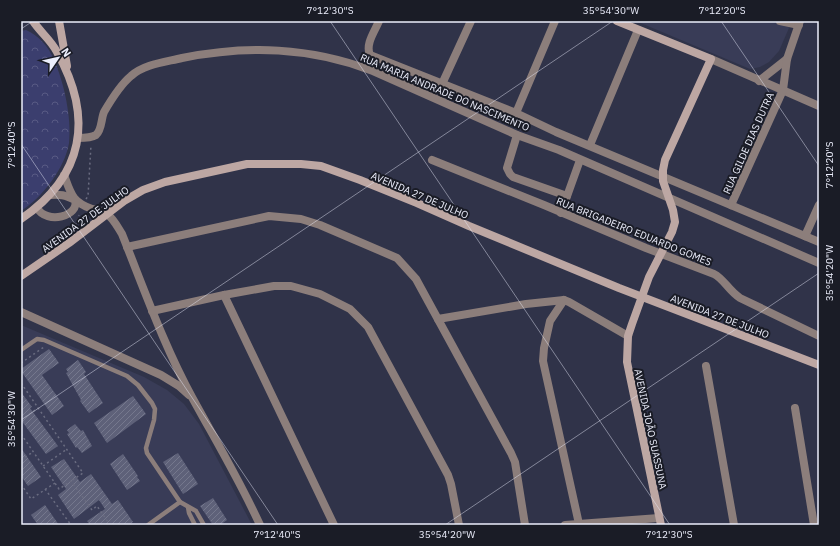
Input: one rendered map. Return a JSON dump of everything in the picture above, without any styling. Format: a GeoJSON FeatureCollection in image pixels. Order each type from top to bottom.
{"type":"FeatureCollection","features":[{"type":"Feature","properties":{"kind":"street"},"geometry":{"type":"LineString","coordinates":[[33,21],[53,46],[68,72]]}},
{"type":"Feature","properties":{"kind":"street"},"geometry":{"type":"LineString","coordinates":[[21,219],[38,208],[50,195],[72,161],[78,138],[76,105],[73,87],[68,72],[59,21]]}},
{"type":"Feature","properties":{"kind":"street","name":"RUA MARIA ANDRADE DO NASCIMENTO"},"geometry":{"type":"LineString","coordinates":[[379,21],[369,45],[368,50],[370,55],[516,113],[819,242]]}},
{"type":"Feature","properties":{"kind":"street"},"geometry":{"type":"LineString","coordinates":[[442,84],[471,21]]}},
{"type":"Feature","properties":{"kind":"street"},"geometry":{"type":"LineString","coordinates":[[516,113],[555,21]]}},
{"type":"Feature","properties":{"kind":"street"},"geometry":{"type":"LineString","coordinates":[[617,21],[819,106]]}},
{"type":"Feature","properties":{"kind":"street"},"geometry":{"type":"LineString","coordinates":[[780,21],[800,23]]}},
{"type":"Feature","properties":{"kind":"street","name":"RUA GILDE DIAS DUTRA"},"geometry":{"type":"LineString","coordinates":[[731,205],[783,90],[787,60],[800,23]]}},
{"type":"Feature","properties":{"kind":"street"},"geometry":{"type":"LineString","coordinates":[[590,145],[638,30]]}},
{"type":"Feature","properties":{"kind":"street","name":"RUA MARIA ANDRADE DO NASCIMENTO"},"geometry":{"type":"LineString","coordinates":[[92,137],[98,132],[104,113],[118,90],[128,78],[138,71],[157,64],[197,55],[253,50],[297,52],[351,63],[373,71],[518,135],[539,142],[580,160],[667,194],[819,264]]}},
{"type":"Feature","properties":{"kind":"street"},"geometry":{"type":"LineString","coordinates":[[663,175],[665,160],[711,60]]}},
{"type":"Feature","properties":{"kind":"street"},"geometry":{"type":"LineString","coordinates":[[759,80],[787,60]]}},
{"type":"Feature","properties":{"kind":"street"},"geometry":{"type":"LineString","coordinates":[[518,135],[507,168],[510,174],[513,177],[567,196]]}},
{"type":"Feature","properties":{"kind":"street"},"geometry":{"type":"LineString","coordinates":[[78,138],[92,137]]}},
{"type":"Feature","properties":{"kind":"street","name":"RUA BRIGADEIRO EDUARDO GOMES"},"geometry":{"type":"LineString","coordinates":[[432,160],[718,276],[729,290],[740,298],[819,336]]}},
{"type":"Feature","properties":{"kind":"street"},"geometry":{"type":"LineString","coordinates":[[562,213],[580,160]]}},
{"type":"Feature","properties":{"kind":"street","name":"AVENIDA 27 DE JULHO"},"geometry":{"type":"LineString","coordinates":[[21,276],[69,243],[124,201],[143,190],[165,182],[247,164],[301,164],[321,166],[418,203],[469,226],[642,296],[819,365]]}},
{"type":"Feature","properties":{"kind":"street"},"geometry":{"type":"LineString","coordinates":[[38,208],[40,213],[47,217],[56,218],[65,215],[74,209],[76,204],[64,175]]}},
{"type":"Feature","properties":{"kind":"street","name":"AVENIDA JOÃO SUASSUNA"},"geometry":{"type":"LineString","coordinates":[[660,521],[627,362],[628,336],[649,277],[672,232],[675,222],[675,216],[667,194],[663,175]]}},
{"type":"Feature","properties":{"kind":"street"},"geometry":{"type":"LineString","coordinates":[[50,195],[66,195],[82,206],[107,214],[115,223],[127,248],[152,311],[193,398],[243,489],[260,525]]}},
{"type":"Feature","properties":{"kind":"street"},"geometry":{"type":"LineString","coordinates":[[805,236],[819,205]]}},
{"type":"Feature","properties":{"kind":"street"},"geometry":{"type":"LineString","coordinates":[[127,248],[269,216],[301,219],[320,225],[397,258],[416,279],[511,453],[515,462],[525,525]]}},
{"type":"Feature","properties":{"kind":"street"},"geometry":{"type":"LineString","coordinates":[[152,311],[224,295],[274,286],[291,286],[320,294],[350,309],[368,326],[448,475],[459,525]]}},
{"type":"Feature","properties":{"kind":"street"},"geometry":{"type":"LineString","coordinates":[[224,295],[334,525]]}},
{"type":"Feature","properties":{"kind":"street"},"geometry":{"type":"LineString","coordinates":[[438,318],[526,304],[564,300],[628,336]]}},
{"type":"Feature","properties":{"kind":"street"},"geometry":{"type":"LineString","coordinates":[[564,300],[550,322],[544,348],[543,361],[579,524]]}},
{"type":"Feature","properties":{"kind":"street"},"geometry":{"type":"LineString","coordinates":[[21,312],[161,375],[180,386],[193,398]]}},
{"type":"Feature","properties":{"kind":"street"},"geometry":{"type":"LineString","coordinates":[[706,366],[734,525]]}},
{"type":"Feature","properties":{"kind":"street"},"geometry":{"type":"LineString","coordinates":[[795,408],[814,525]]}},
{"type":"Feature","properties":{"kind":"street"},"geometry":{"type":"LineString","coordinates":[[565,525],[660,521]]}},
{"type":"Feature","properties":{"kind":"lane"},"geometry":{"type":"LineString","coordinates":[[21,350],[37,339],[44,340],[127,376],[135,381],[154,405],[156,412],[146,448],[147,452],[180,502],[196,511],[204,525]]}},
{"type":"Feature","properties":{"kind":"lane"},"geometry":{"type":"LineString","coordinates":[[148,525],[180,502]]}},
{"type":"Feature","properties":{"kind":"lane"},"geometry":{"type":"LineString","coordinates":[[188,507],[189,513],[195,525]]}},
{"type":"Feature","properties":{"kind":"path"},"geometry":{"type":"LineString","coordinates":[[69,243],[82,206],[88,196],[92,137]]}},
{"type":"Feature","properties":{"kind":"path"},"geometry":{"type":"LineString","coordinates":[[21,363],[51,343]]}},
{"type":"Feature","properties":{"kind":"path"},"geometry":{"type":"LineString","coordinates":[[21,383],[83,473],[59,489],[21,434]]}},
{"type":"Feature","properties":{"kind":"path"},"geometry":{"type":"LineString","coordinates":[[21,420],[38,408]]}},
{"type":"Feature","properties":{"kind":"path"},"geometry":{"type":"LineString","coordinates":[[43,466],[67,449]]}},
{"type":"Feature","properties":{"kind":"path"},"geometry":{"type":"LineString","coordinates":[[21,460],[33,452]]}},
{"type":"Feature","properties":{"kind":"path"},"geometry":{"type":"LineString","coordinates":[[71,480],[92,510],[97,506],[110,525]]}},
{"type":"Feature","properties":{"kind":"path"},"geometry":{"type":"LineString","coordinates":[[21,484],[31,499],[55,483]]}},
{"type":"Feature","properties":{"kind":"path"},"geometry":{"type":"LineString","coordinates":[[45,489],[71,525]]}},
{"type":"Feature","properties":{"kind":"shaded area"},"geometry":{"type":"Polygon","coordinates":[[[636,21],[792,21],[779,51],[769,62],[760,67],[750,69],[636,21]]]}},
{"type":"Feature","properties":{"kind":"shaded area"},"geometry":{"type":"Polygon","coordinates":[[[21,325],[144,377],[167,390],[184,404],[199,424],[252,525],[21,525],[21,325]]]}},
{"type":"Feature","properties":{"kind":"green space"},"geometry":{"type":"Polygon","coordinates":[[[26,30],[43,42],[58,69],[66,101],[70,133],[67,153],[58,172],[37,198],[21,211],[21,31],[26,30]]]}},
{"type":"Feature","properties":{"kind":"building"},"geometry":{"type":"Polygon","coordinates":[[[49,349],[59,363],[42,375],[64,406],[52,415],[21,371],[21,369],[49,349]]]}},
{"type":"Feature","properties":{"kind":"building"},"geometry":{"type":"Polygon","coordinates":[[[78,360],[86,372],[84,374],[103,403],[89,413],[80,401],[81,400],[66,373],[68,372],[66,369],[78,360]]]}},
{"type":"Feature","properties":{"kind":"building"},"geometry":{"type":"Polygon","coordinates":[[[21,392],[32,407],[30,408],[58,446],[46,454],[21,420],[21,392]]]}},
{"type":"Feature","properties":{"kind":"building"},"geometry":{"type":"Polygon","coordinates":[[[133,396],[146,414],[107,443],[94,423],[133,396]]]}},
{"type":"Feature","properties":{"kind":"building"},"geometry":{"type":"Polygon","coordinates":[[[75,424],[81,431],[83,430],[92,446],[82,453],[77,447],[76,448],[67,434],[69,433],[67,430],[75,424]]]}},
{"type":"Feature","properties":{"kind":"building"},"geometry":{"type":"Polygon","coordinates":[[[21,448],[41,477],[28,486],[21,476],[21,448]]]}},
{"type":"Feature","properties":{"kind":"building"},"geometry":{"type":"Polygon","coordinates":[[[178,453],[198,484],[183,494],[163,462],[178,453]]]}},
{"type":"Feature","properties":{"kind":"building"},"geometry":{"type":"Polygon","coordinates":[[[123,454],[140,481],[127,490],[110,464],[123,454]]]}},
{"type":"Feature","properties":{"kind":"building"},"geometry":{"type":"Polygon","coordinates":[[[64,459],[80,482],[91,474],[112,504],[118,500],[133,522],[128,525],[90,525],[87,521],[105,509],[99,500],[74,519],[58,495],[66,489],[51,467],[64,459]]]}},
{"type":"Feature","properties":{"kind":"building"},"geometry":{"type":"Polygon","coordinates":[[[213,498],[227,520],[220,525],[213,525],[200,506],[213,498]]]}},
{"type":"Feature","properties":{"kind":"building"},"geometry":{"type":"Polygon","coordinates":[[[45,505],[59,525],[38,525],[31,515],[45,505]]]}}]}
